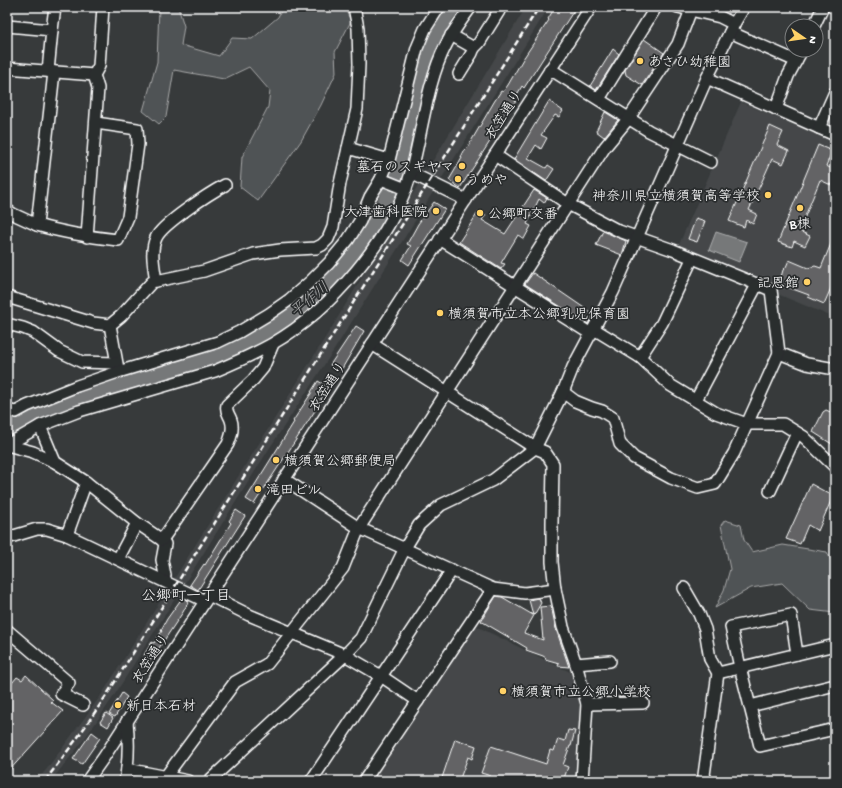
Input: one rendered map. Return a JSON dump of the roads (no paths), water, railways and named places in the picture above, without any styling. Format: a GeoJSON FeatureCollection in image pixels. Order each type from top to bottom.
{"type":"FeatureCollection","features":[{"type":"Feature","properties":{"kind":"street"},"geometry":{"type":"LineString","coordinates":[[37,225],[51,72],[54,7]]}},
{"type":"Feature","properties":{"kind":"street"},"geometry":{"type":"LineString","coordinates":[[87,237],[98,88],[94,75],[99,66],[103,7]]}},
{"type":"Feature","properties":{"kind":"street"},"geometry":{"type":"LineString","coordinates":[[7,297],[93,323],[110,325],[121,316],[152,282],[156,280],[204,271],[253,254],[280,250],[316,248],[322,245],[328,239],[333,227],[340,183],[357,109],[359,85],[358,28],[354,7]]}},
{"type":"Feature","properties":{"kind":"street"},"geometry":{"type":"LineString","coordinates":[[7,410],[16,412],[117,368],[218,342],[239,332],[289,300],[311,281],[329,263],[348,240],[360,221],[370,197],[382,180],[389,160],[417,48],[425,29],[439,7]]}},
{"type":"Feature","properties":{"kind":"street"},"geometry":{"type":"LineString","coordinates":[[7,445],[40,426],[80,411],[215,371],[273,344],[311,317],[358,270],[400,203],[411,174],[435,73],[440,58],[451,35],[471,7]]}},
{"type":"Feature","properties":{"kind":"street","name":"衣笠通り"},"geometry":{"type":"LineString","coordinates":[[87,781],[591,7]]}},
{"type":"Feature","properties":{"kind":"street"},"geometry":{"type":"LineString","coordinates":[[598,99],[656,7]]}},
{"type":"Feature","properties":{"kind":"street"},"geometry":{"type":"LineString","coordinates":[[678,7],[720,17],[732,28],[796,61]]}},
{"type":"Feature","properties":{"kind":"street"},"geometry":{"type":"LineString","coordinates":[[209,781],[346,655],[360,638],[404,548],[419,525],[441,505],[493,480],[535,448],[564,392],[573,368],[613,292],[707,78],[744,7]]}},
{"type":"Feature","properties":{"kind":"street"},"geometry":{"type":"LineString","coordinates":[[818,18],[823,7]]}},
{"type":"Feature","properties":{"kind":"street"},"geometry":{"type":"LineString","coordinates":[[166,776],[235,682],[267,664],[343,568],[359,528],[605,147],[629,118],[678,44],[691,9]]}},
{"type":"Feature","properties":{"kind":"street"},"geometry":{"type":"LineString","coordinates":[[459,74],[474,48],[479,43],[499,11]]}},
{"type":"Feature","properties":{"kind":"street"},"geometry":{"type":"LineString","coordinates":[[7,26],[52,30]]}},
{"type":"Feature","properties":{"kind":"street"},"geometry":{"type":"LineString","coordinates":[[451,35],[474,48]]}},
{"type":"Feature","properties":{"kind":"street"},"geometry":{"type":"LineString","coordinates":[[776,109],[788,76],[798,58]]}},
{"type":"Feature","properties":{"kind":"street"},"geometry":{"type":"LineString","coordinates":[[7,68],[94,75]]}},
{"type":"Feature","properties":{"kind":"street"},"geometry":{"type":"LineString","coordinates":[[550,69],[677,146],[711,162]]}},
{"type":"Feature","properties":{"kind":"street"},"geometry":{"type":"LineString","coordinates":[[707,78],[835,135]]}},
{"type":"Feature","properties":{"kind":"street"},"geometry":{"type":"LineString","coordinates":[[819,128],[835,92]]}},
{"type":"Feature","properties":{"kind":"street"},"geometry":{"type":"LineString","coordinates":[[7,210],[37,225],[52,230],[87,237],[118,240],[128,217],[138,144],[137,129],[96,123]]}},
{"type":"Feature","properties":{"kind":"street"},"geometry":{"type":"LineString","coordinates":[[348,148],[389,160]]}},
{"type":"Feature","properties":{"kind":"street"},"geometry":{"type":"LineString","coordinates":[[495,155],[568,204],[619,231],[771,290],[779,353],[734,453],[715,484],[698,488],[671,478],[634,458],[620,444],[613,418],[602,411],[575,401],[564,392]]}},
{"type":"Feature","properties":{"kind":"street"},"geometry":{"type":"LineString","coordinates":[[411,174],[466,200]]}},
{"type":"Feature","properties":{"kind":"street"},"geometry":{"type":"LineString","coordinates":[[382,180],[405,189]]}},
{"type":"Feature","properties":{"kind":"street"},"geometry":{"type":"LineString","coordinates":[[156,280],[153,256],[156,238],[162,230],[184,212],[207,195],[225,185]]}},
{"type":"Feature","properties":{"kind":"street"},"geometry":{"type":"LineString","coordinates":[[440,239],[515,286],[640,357],[670,385],[716,413],[747,424],[783,424],[822,453],[835,467]]}},
{"type":"Feature","properties":{"kind":"street"},"geometry":{"type":"LineString","coordinates":[[640,357],[662,323],[692,259]]}},
{"type":"Feature","properties":{"kind":"street"},"geometry":{"type":"LineString","coordinates":[[696,400],[757,285]]}},
{"type":"Feature","properties":{"kind":"street"},"geometry":{"type":"LineString","coordinates":[[7,326],[11,325],[33,332],[59,351],[82,362],[117,368]]}},
{"type":"Feature","properties":{"kind":"street"},"geometry":{"type":"LineString","coordinates":[[110,325],[117,368]]}},
{"type":"Feature","properties":{"kind":"street"},"geometry":{"type":"LineString","coordinates":[[162,540],[228,444],[232,435],[233,426],[226,409],[227,404],[263,368],[273,344]]}},
{"type":"Feature","properties":{"kind":"street"},"geometry":{"type":"LineString","coordinates":[[372,344],[535,448],[545,452],[553,464],[552,562],[555,589],[563,627],[576,664],[586,704],[582,781]]}},
{"type":"Feature","properties":{"kind":"street"},"geometry":{"type":"LineString","coordinates":[[779,353],[807,364],[835,368]]}},
{"type":"Feature","properties":{"kind":"street"},"geometry":{"type":"LineString","coordinates":[[40,426],[55,462]]}},
{"type":"Feature","properties":{"kind":"street"},"geometry":{"type":"LineString","coordinates":[[770,491],[797,433]]}},
{"type":"Feature","properties":{"kind":"street"},"geometry":{"type":"LineString","coordinates":[[7,445],[33,452],[55,462],[86,482],[137,523],[162,540],[165,544],[162,560],[165,575],[164,581]]}},
{"type":"Feature","properties":{"kind":"street"},"geometry":{"type":"LineString","coordinates":[[284,479],[359,528],[493,588],[525,593],[555,589]]}},
{"type":"Feature","properties":{"kind":"street"},"geometry":{"type":"LineString","coordinates":[[67,535],[86,482]]}},
{"type":"Feature","properties":{"kind":"street"},"geometry":{"type":"LineString","coordinates":[[118,559],[137,523]]}},
{"type":"Feature","properties":{"kind":"street"},"geometry":{"type":"LineString","coordinates":[[7,538],[37,530],[47,529],[67,535],[164,581],[346,655],[418,701]]}},
{"type":"Feature","properties":{"kind":"street"},"geometry":{"type":"LineString","coordinates":[[311,781],[452,570]]}},
{"type":"Feature","properties":{"kind":"street"},"geometry":{"type":"LineString","coordinates":[[364,781],[493,588]]}},
{"type":"Feature","properties":{"kind":"street"},"geometry":{"type":"LineString","coordinates":[[684,588],[703,624],[710,659],[718,673],[704,775],[707,781]]}},
{"type":"Feature","properties":{"kind":"street"},"geometry":{"type":"LineString","coordinates":[[797,654],[791,615],[731,627],[760,746],[835,729]]}},
{"type":"Feature","properties":{"kind":"street"},"geometry":{"type":"LineString","coordinates":[[7,630],[70,683],[61,694],[83,705]]}},
{"type":"Feature","properties":{"kind":"street"},"geometry":{"type":"LineString","coordinates":[[718,673],[835,644]]}},
{"type":"Feature","properties":{"kind":"street"},"geometry":{"type":"LineString","coordinates":[[576,664],[610,661]]}},
{"type":"Feature","properties":{"kind":"street"},"geometry":{"type":"LineString","coordinates":[[750,706],[835,685]]}},
{"type":"Feature","properties":{"kind":"street"},"geometry":{"type":"LineString","coordinates":[[586,704],[644,703]]}},
{"type":"Feature","properties":{"kind":"street"},"geometry":{"type":"LineString","coordinates":[[125,781],[128,769],[129,745],[127,721]]}},
{"type":"Feature","properties":{"kind":"street"},"geometry":{"type":"LineString","coordinates":[[128,769],[188,781]]}},
{"type":"Feature","properties":{"kind":"waterway","name":"平作川"},"geometry":{"type":"LineString","coordinates":[[7,431],[25,420],[52,408],[235,350],[269,331],[305,305],[330,283],[361,245],[380,214],[397,177],[418,87],[430,47],[446,15],[452,7]]}},
{"type":"Feature","properties":{"kind":"railway"},"geometry":{"type":"LineString","coordinates":[[45,781],[106,696],[539,7]]}},
{"type":"Feature","properties":{"kind":"place","name":"あさひ幼稚園"},"geometry":{"type":"Point","coordinates":[640,61]}},
{"type":"Feature","properties":{"kind":"place","name":"墓石のスギヤマ"},"geometry":{"type":"Point","coordinates":[462,166]}},
{"type":"Feature","properties":{"kind":"place","name":"うめや"},"geometry":{"type":"Point","coordinates":[458,179]}},
{"type":"Feature","properties":{"kind":"place","name":"神奈川県立横須賀高等学校"},"geometry":{"type":"Point","coordinates":[768,195]}},
{"type":"Feature","properties":{"kind":"place","name":"B棟"},"geometry":{"type":"Point","coordinates":[800,208]}},
{"type":"Feature","properties":{"kind":"place","name":"大津歯科医院"},"geometry":{"type":"Point","coordinates":[436,211]}},
{"type":"Feature","properties":{"kind":"place","name":"公郷町交番"},"geometry":{"type":"Point","coordinates":[480,213]}},
{"type":"Feature","properties":{"kind":"place","name":"記恩館"},"geometry":{"type":"Point","coordinates":[807,282]}},
{"type":"Feature","properties":{"kind":"place","name":"横須賀市立本公郷乳児保育園"},"geometry":{"type":"Point","coordinates":[440,313]}},
{"type":"Feature","properties":{"kind":"place","name":"横須賀公郷郵便局"},"geometry":{"type":"Point","coordinates":[276,460]}},
{"type":"Feature","properties":{"kind":"place","name":"滝田ビル"},"geometry":{"type":"Point","coordinates":[258,489]}},
{"type":"Feature","properties":{"kind":"place","name":"横須賀市立公郷小学校"},"geometry":{"type":"Point","coordinates":[503,691]}},
{"type":"Feature","properties":{"kind":"place","name":"新日本石材"},"geometry":{"type":"Point","coordinates":[118,705]}},
{"type":"Feature","properties":{"kind":"district","name":"公郷町一丁目"},"geometry":{"type":"Point","coordinates":[186,595]}}]}
